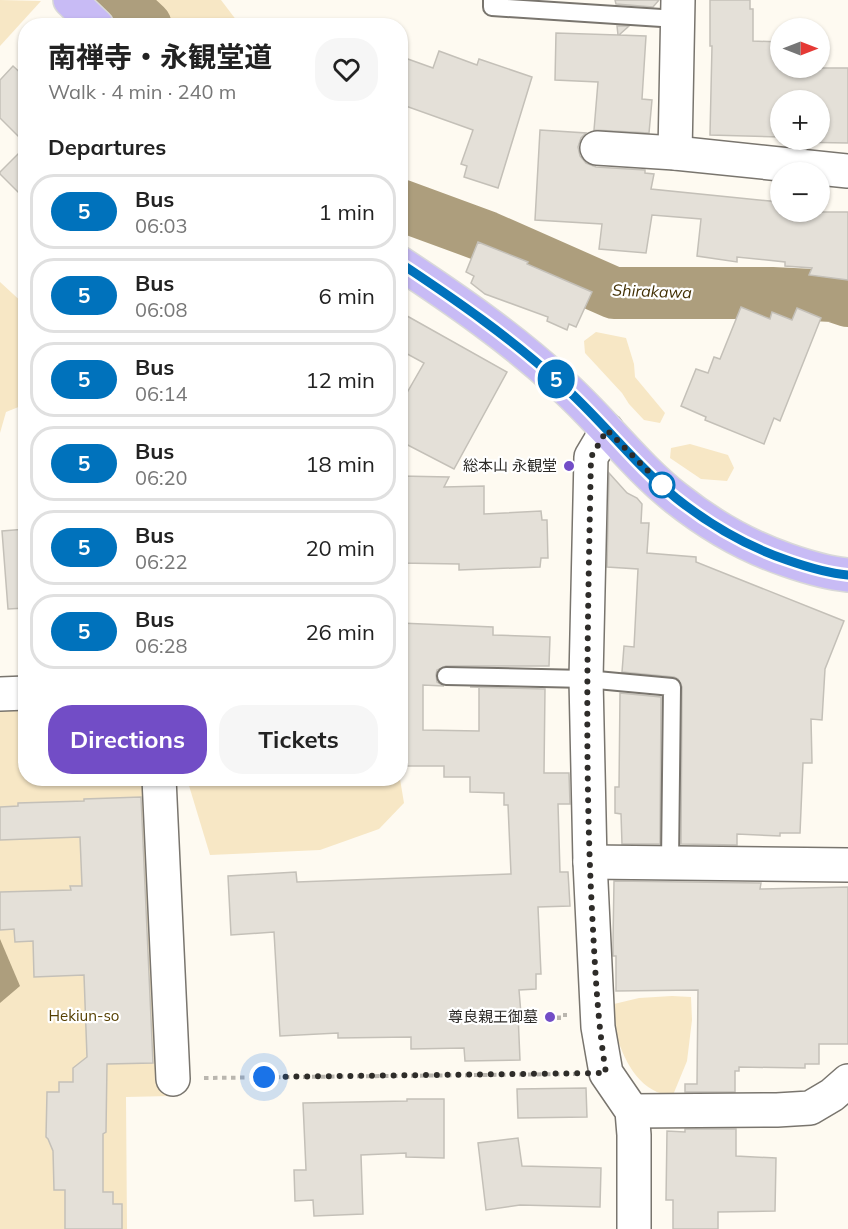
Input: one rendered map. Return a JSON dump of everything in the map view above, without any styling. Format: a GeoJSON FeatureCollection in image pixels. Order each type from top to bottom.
{"type":"FeatureCollection","features":[{"type":"Feature","properties":{"kind":"main road"},"geometry":{"type":"LineString","coordinates":[[70,0],[89,18]]}},
{"type":"Feature","properties":{"kind":"main road"},"geometry":{"type":"LineString","coordinates":[[408,268],[450,296],[562,384],[675,498],[730,536],[754,548],[826,573],[848,575]]}},
{"type":"Feature","properties":{"kind":"street"},"geometry":{"type":"LineString","coordinates":[[675,153],[678,10]]}},
{"type":"Feature","properties":{"kind":"street"},"geometry":{"type":"LineString","coordinates":[[597,148],[675,153],[848,171]]}},
{"type":"Feature","properties":{"kind":"street"},"geometry":{"type":"LineString","coordinates":[[607,430],[591,457],[586,680],[590,862],[598,1027],[606,1073],[632,1112],[634,1229]]}},
{"type":"Feature","properties":{"kind":"street"},"geometry":{"type":"LineString","coordinates":[[0,694],[18,693]]}},
{"type":"Feature","properties":{"kind":"street"},"geometry":{"type":"LineString","coordinates":[[159,786],[173,1079]]}},
{"type":"Feature","properties":{"kind":"street"},"geometry":{"type":"LineString","coordinates":[[590,862],[848,865]]}},
{"type":"Feature","properties":{"kind":"street"},"geometry":{"type":"LineString","coordinates":[[632,1112],[810,1108],[832,1095],[848,1081]]}},
{"type":"Feature","properties":{"kind":"lane"},"geometry":{"type":"LineString","coordinates":[[492,0],[492,7],[678,10]]}},
{"type":"Feature","properties":{"kind":"lane"},"geometry":{"type":"LineString","coordinates":[[446,676],[586,680],[672,687],[670,863]]}},
{"type":"Feature","properties":{"kind":"path"},"geometry":{"type":"LineString","coordinates":[[173,1079],[606,1073]]}},
{"type":"Feature","properties":{"kind":"green space"},"geometry":{"type":"Polygon","coordinates":[[[0,0],[41,1],[26,18],[18,18],[18,26],[0,46],[0,0]]]}},
{"type":"Feature","properties":{"kind":"green space"},"geometry":{"type":"Polygon","coordinates":[[[141,0],[221,0],[235,18],[160,18],[141,0]]]}},
{"type":"Feature","properties":{"kind":"green space"},"geometry":{"type":"Polygon","coordinates":[[[0,282],[18,299],[18,407],[6,412],[0,433],[0,282]]]}},
{"type":"Feature","properties":{"kind":"green space"},"geometry":{"type":"Polygon","coordinates":[[[596,332],[626,338],[634,364],[635,377],[665,413],[660,423],[644,420],[585,353],[584,341],[596,332]]]}},
{"type":"Feature","properties":{"kind":"green space"},"geometry":{"type":"Polygon","coordinates":[[[690,444],[728,455],[734,468],[727,481],[701,479],[670,458],[671,448],[690,444]]]}},
{"type":"Feature","properties":{"kind":"green space","name":"Hekiun-so"},"geometry":{"type":"Polygon","coordinates":[[[18,700],[18,786],[156,786],[171,1096],[126,1097],[127,1229],[0,1229],[0,701],[18,700]]]}},
{"type":"Feature","properties":{"kind":"green space"},"geometry":{"type":"Polygon","coordinates":[[[189,786],[401,786],[404,803],[379,829],[320,850],[210,855],[189,786]]]}},
{"type":"Feature","properties":{"kind":"green space"},"geometry":{"type":"Polygon","coordinates":[[[691,997],[692,1020],[687,1061],[673,1095],[652,1090],[636,1076],[630,1067],[616,1033],[614,1004],[639,998],[691,997]]]}},
{"type":"Feature","properties":{"kind":"shaded area"},"geometry":{"type":"Polygon","coordinates":[[[0,939],[20,986],[0,1003],[0,939]]]}},
{"type":"Feature","properties":{"kind":"building"},"geometry":{"type":"Polygon","coordinates":[[[615,0],[659,0],[653,7],[616,4],[615,0]]]}},
{"type":"Feature","properties":{"kind":"building"},"geometry":{"type":"Polygon","coordinates":[[[710,0],[750,0],[750,9],[753,9],[753,41],[770,42],[770,78],[830,78],[830,68],[848,68],[848,143],[830,143],[830,90],[770,90],[770,137],[710,135],[712,46],[710,46],[710,0]]]}},
{"type":"Feature","properties":{"kind":"building"},"geometry":{"type":"Polygon","coordinates":[[[617,26],[629,26],[619,35],[646,36],[642,99],[652,100],[649,133],[594,130],[598,82],[555,80],[556,33],[618,35],[617,26]]]}},
{"type":"Feature","properties":{"kind":"building"},"geometry":{"type":"Polygon","coordinates":[[[439,51],[477,65],[479,59],[532,77],[498,188],[464,177],[467,166],[461,164],[473,130],[408,107],[408,59],[433,68],[439,51]]]}},
{"type":"Feature","properties":{"kind":"building"},"geometry":{"type":"Polygon","coordinates":[[[13,66],[18,71],[18,136],[0,118],[0,80],[13,66]]]}},
{"type":"Feature","properties":{"kind":"building"},"geometry":{"type":"Polygon","coordinates":[[[540,130],[586,133],[581,138],[578,147],[580,156],[586,163],[596,167],[645,170],[645,173],[654,174],[651,189],[770,201],[770,222],[830,222],[830,212],[848,212],[848,280],[809,275],[812,268],[785,266],[785,262],[737,257],[737,262],[697,256],[701,219],[652,215],[646,253],[599,249],[602,224],[535,220],[540,130]]]}},
{"type":"Feature","properties":{"kind":"building"},"geometry":{"type":"Polygon","coordinates":[[[18,154],[18,192],[0,174],[18,154]]]}},
{"type":"Feature","properties":{"kind":"building"},"geometry":{"type":"Polygon","coordinates":[[[478,242],[592,292],[576,327],[569,324],[567,330],[547,321],[548,317],[485,294],[471,283],[474,276],[466,272],[478,242]]]}},
{"type":"Feature","properties":{"kind":"building"},"geometry":{"type":"Polygon","coordinates":[[[741,307],[770,319],[772,312],[792,320],[797,308],[821,318],[780,421],[774,418],[764,444],[705,420],[706,417],[681,406],[696,369],[708,373],[714,357],[720,359],[741,307]]]}},
{"type":"Feature","properties":{"kind":"building"},"geometry":{"type":"Polygon","coordinates":[[[408,316],[507,372],[454,469],[408,445],[408,391],[424,363],[408,354],[408,316]]]}},
{"type":"Feature","properties":{"kind":"building"},"geometry":{"type":"Polygon","coordinates":[[[609,473],[627,493],[637,498],[642,504],[641,523],[649,523],[647,553],[696,557],[696,562],[844,621],[825,669],[822,720],[811,719],[812,763],[803,763],[800,833],[780,833],[780,836],[737,834],[737,845],[681,844],[682,687],[678,679],[674,677],[622,672],[624,646],[634,647],[638,569],[607,567],[609,473]]]}},
{"type":"Feature","properties":{"kind":"building"},"geometry":{"type":"Polygon","coordinates":[[[408,476],[449,477],[444,487],[484,486],[484,514],[541,511],[542,520],[547,520],[548,558],[541,558],[540,567],[459,570],[459,564],[408,563],[408,476]]]}},
{"type":"Feature","properties":{"kind":"building"},"geometry":{"type":"Polygon","coordinates":[[[18,530],[18,608],[8,609],[2,531],[18,530]]]}},
{"type":"Feature","properties":{"kind":"building"},"geometry":{"type":"Polygon","coordinates":[[[408,623],[493,627],[493,635],[550,637],[549,666],[446,666],[437,670],[436,675],[437,682],[444,686],[423,685],[423,730],[479,731],[479,687],[545,689],[544,773],[569,773],[570,804],[558,804],[560,872],[568,872],[570,906],[538,907],[541,974],[536,974],[536,989],[519,990],[520,1060],[465,1061],[464,1048],[411,1049],[411,1037],[338,1038],[338,1033],[280,1036],[274,932],[231,935],[228,876],[296,872],[297,882],[511,874],[508,805],[504,805],[504,793],[470,792],[470,777],[444,777],[444,766],[408,766],[408,623]]]}},
{"type":"Feature","properties":{"kind":"building"},"geometry":{"type":"Polygon","coordinates":[[[620,693],[661,697],[660,844],[622,844],[621,814],[615,813],[615,787],[619,787],[620,693]]]}},
{"type":"Feature","properties":{"kind":"building"},"geometry":{"type":"Polygon","coordinates":[[[141,797],[153,1063],[107,1064],[106,1132],[103,1134],[103,1192],[113,1192],[113,1204],[122,1204],[122,1229],[65,1229],[65,1190],[54,1190],[53,1151],[46,1137],[47,1092],[59,1092],[59,1082],[73,1082],[73,1068],[87,1057],[84,975],[34,977],[33,941],[15,942],[14,929],[0,930],[0,892],[71,890],[70,886],[82,886],[80,837],[0,840],[0,807],[18,806],[18,803],[141,797]]]}},
{"type":"Feature","properties":{"kind":"building"},"geometry":{"type":"Polygon","coordinates":[[[614,881],[761,883],[760,889],[848,887],[848,1044],[819,1044],[819,1064],[805,1064],[805,1068],[739,1067],[739,1071],[735,1071],[735,1092],[685,1092],[685,1084],[697,1084],[698,990],[616,991],[616,956],[613,956],[614,881]]]}},
{"type":"Feature","properties":{"kind":"building"},"geometry":{"type":"Polygon","coordinates":[[[586,1088],[587,1117],[518,1118],[517,1089],[586,1088]]]}},
{"type":"Feature","properties":{"kind":"building"},"geometry":{"type":"Polygon","coordinates":[[[407,1099],[444,1099],[444,1158],[406,1157],[406,1153],[361,1155],[363,1214],[314,1216],[313,1200],[295,1201],[294,1170],[306,1170],[303,1103],[407,1101],[407,1099]]]}},
{"type":"Feature","properties":{"kind":"building"},"geometry":{"type":"Polygon","coordinates":[[[685,1129],[736,1129],[736,1156],[776,1158],[775,1211],[718,1212],[718,1229],[673,1229],[673,1200],[666,1200],[667,1131],[685,1132],[685,1129]]]}},
{"type":"Feature","properties":{"kind":"building"},"geometry":{"type":"Polygon","coordinates":[[[518,1138],[522,1166],[601,1168],[600,1207],[520,1205],[486,1210],[478,1143],[518,1138]]]}},
{"type":"Feature","properties":{"kind":"waterway","name":"Shirakawa"},"geometry":{"type":"LineString","coordinates":[[118,0],[137,18]]}},
{"type":"Feature","properties":{"kind":"waterway","name":"Shirakawa"},"geometry":{"type":"LineString","coordinates":[[408,208],[487,237],[614,293],[772,293],[833,296],[848,301]]}},
{"type":"Feature","properties":{"kind":"bus line","name":"5"},"geometry":{"type":"LineString","coordinates":[[408,268],[450,296],[562,384],[675,498],[730,536],[754,548],[826,573],[848,575]]}},
{"type":"Feature","properties":{"kind":"place","name":"総本山 永観堂"},"geometry":{"type":"Point","coordinates":[569,466]}},
{"type":"Feature","properties":{"kind":"place","name":"尊良親王御墓"},"geometry":{"type":"Point","coordinates":[550,1017]}},
{"type":"Feature","properties":{"kind":"route"},"geometry":{"type":"LineString","coordinates":[[264,1077],[606,1073],[598,1027],[590,862],[586,680],[591,457],[607,430],[662,485]]}}]}
